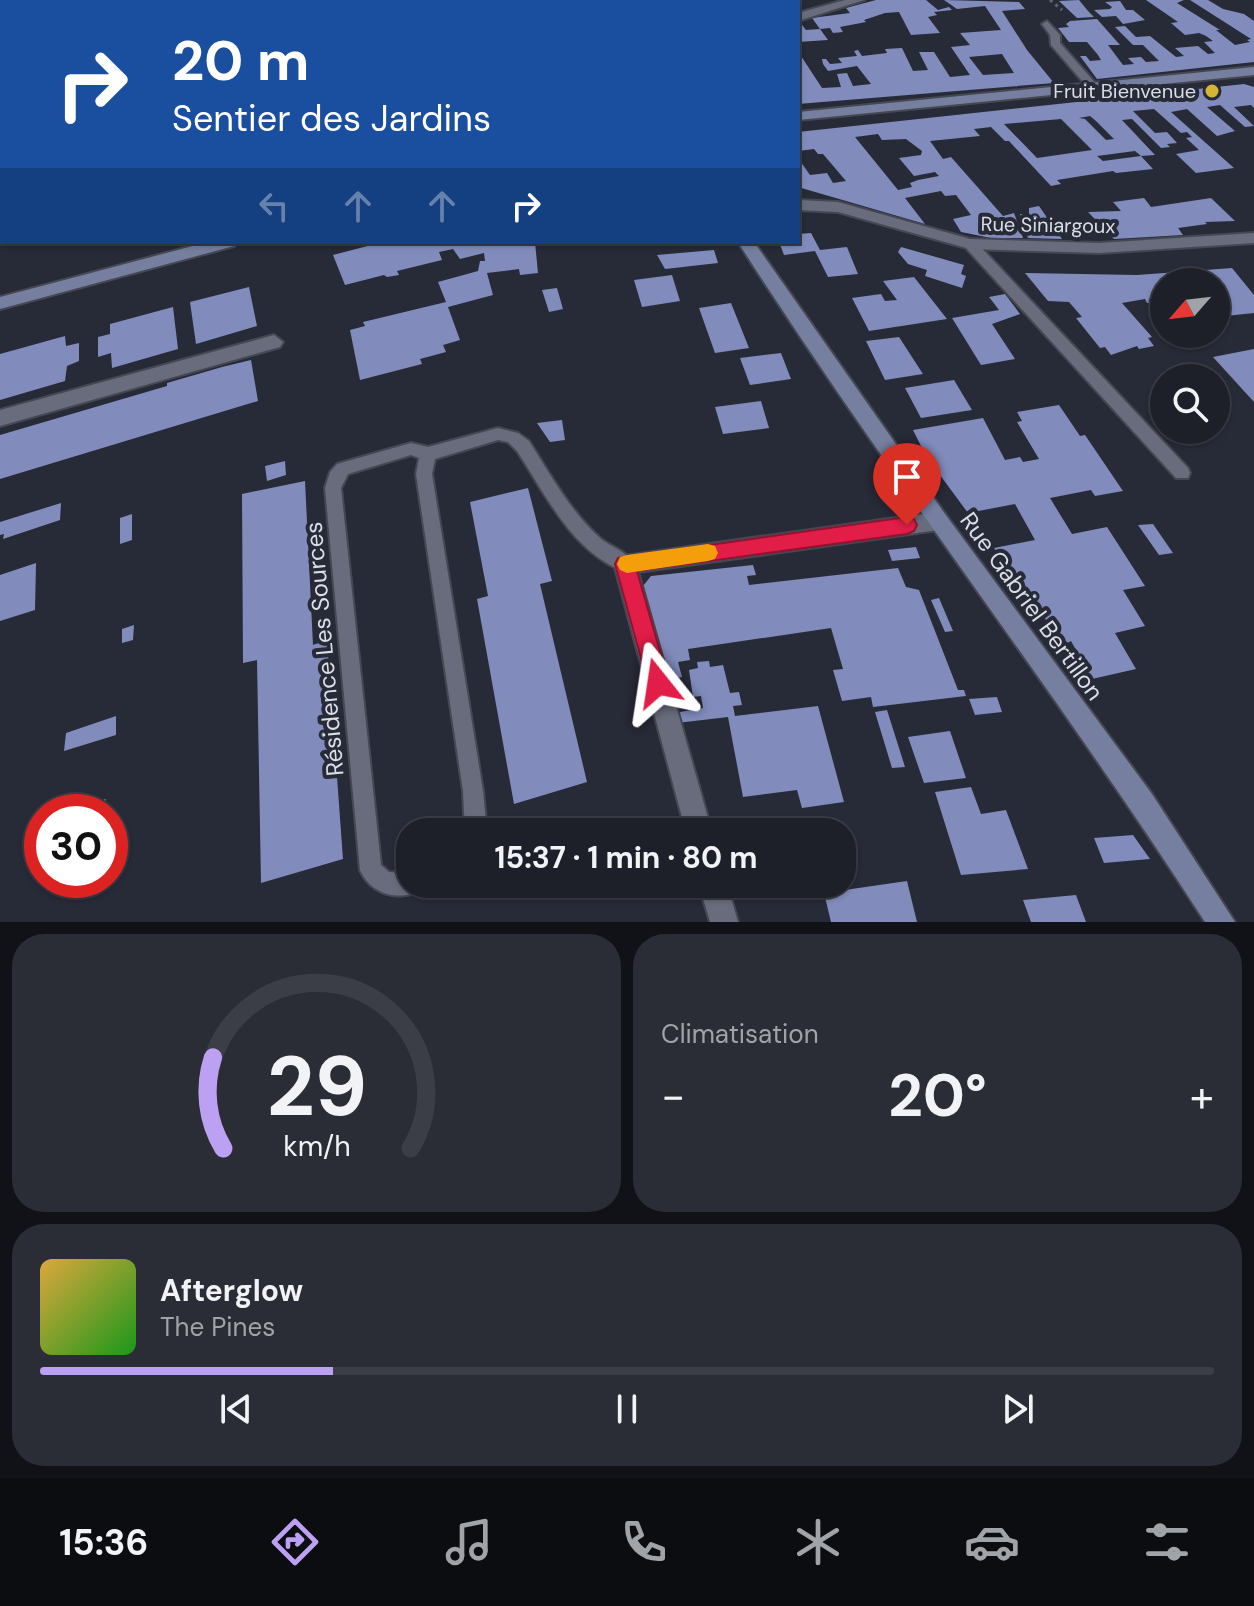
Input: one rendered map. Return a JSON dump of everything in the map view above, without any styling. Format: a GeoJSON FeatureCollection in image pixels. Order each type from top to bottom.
{"type":"FeatureCollection","features":[{"type":"Feature","properties":{"kind":"street"},"geometry":{"type":"LineString","coordinates":[[800,16],[858,0]]}},
{"type":"Feature","properties":{"kind":"street"},"geometry":{"type":"LineString","coordinates":[[800,116],[1251,73]]}},
{"type":"Feature","properties":{"kind":"street","name":"Rue Siniargoux"},"geometry":{"type":"LineString","coordinates":[[800,205],[838,207],[970,244],[1099,248],[1254,238]]}},
{"type":"Feature","properties":{"kind":"street"},"geometry":{"type":"LineString","coordinates":[[0,301],[220,244]]}},
{"type":"Feature","properties":{"kind":"street","name":"Rue Gabriel Bertillon"},"geometry":{"type":"LineString","coordinates":[[747,244],[938,521],[1143,803],[1221,922]]}},
{"type":"Feature","properties":{"kind":"street"},"geometry":{"type":"LineString","coordinates":[[0,418],[274,342]]}},
{"type":"Feature","properties":{"kind":"street"},"geometry":{"type":"LineString","coordinates":[[695,818],[625,564],[938,521]]}},
{"type":"Feature","properties":{"kind":"street"},"geometry":{"type":"LineString","coordinates":[[717,898],[724,922]]}},
{"type":"Feature","properties":{"kind":"lane"},"geometry":{"type":"LineString","coordinates":[[1047,24],[1055,35],[1055,43],[1093,87]]}},
{"type":"Feature","properties":{"kind":"lane"},"geometry":{"type":"LineString","coordinates":[[970,244],[1182,473]]}},
{"type":"Feature","properties":{"kind":"lane","name":"Résidence Les Sources"},"geometry":{"type":"LineString","coordinates":[[396,883],[384,883],[371,870],[333,488],[336,477],[343,469],[411,449],[428,454],[498,434],[512,437],[523,446],[579,529],[599,551],[625,564]]}},
{"type":"Feature","properties":{"kind":"lane"},"geometry":{"type":"LineString","coordinates":[[428,454],[424,474],[475,818]]}},
{"type":"Feature","properties":{"kind":"building"},"geometry":{"type":"Polygon","coordinates":[[[876,0],[926,0],[938,10],[949,7],[952,10],[934,12],[937,15],[928,17],[940,33],[911,35],[899,12],[885,13],[864,20],[866,22],[840,27],[843,32],[833,33],[830,28],[820,29],[812,18],[850,13],[846,8],[876,0]]]}},
{"type":"Feature","properties":{"kind":"building"},"geometry":{"type":"Polygon","coordinates":[[[944,0],[1019,2],[1025,9],[1002,11],[1027,50],[1054,83],[800,104],[800,56],[822,88],[841,87],[837,74],[847,73],[853,86],[871,84],[857,66],[828,71],[823,64],[822,59],[830,64],[842,63],[838,58],[857,56],[854,51],[858,50],[862,56],[902,48],[913,71],[928,70],[919,52],[934,52],[950,77],[970,75],[951,47],[970,45],[960,33],[1001,30],[985,6],[957,9],[944,0]],[[1002,54],[969,57],[983,75],[1014,73],[1002,54]]]}},
{"type":"Feature","properties":{"kind":"building"},"geometry":{"type":"Polygon","coordinates":[[[1079,0],[1094,17],[1077,18],[1059,1],[1079,0]]]}},
{"type":"Feature","properties":{"kind":"building"},"geometry":{"type":"Polygon","coordinates":[[[1146,0],[1184,0],[1177,3],[1220,30],[1216,30],[1235,45],[1250,42],[1247,40],[1251,39],[1190,0],[1208,0],[1223,9],[1244,14],[1254,21],[1254,62],[1097,79],[1080,56],[1086,56],[1090,61],[1101,60],[1098,55],[1087,42],[1069,42],[1058,28],[1069,27],[1066,24],[1070,21],[1097,19],[1120,45],[1108,45],[1123,65],[1134,64],[1128,58],[1159,61],[1143,45],[1133,45],[1115,27],[1125,26],[1136,37],[1150,36],[1176,57],[1184,56],[1175,48],[1198,46],[1208,54],[1215,53],[1204,42],[1213,41],[1199,33],[1185,35],[1171,23],[1178,22],[1146,0]]]}},
{"type":"Feature","properties":{"kind":"building"},"geometry":{"type":"Polygon","coordinates":[[[1120,1],[1126,10],[1133,10],[1145,20],[1123,24],[1116,16],[1102,17],[1094,10],[1110,9],[1112,7],[1105,2],[1120,1]]]}},
{"type":"Feature","properties":{"kind":"building"},"geometry":{"type":"Polygon","coordinates":[[[800,22],[806,30],[820,29],[828,40],[800,42],[800,22]]]}},
{"type":"Feature","properties":{"kind":"building"},"geometry":{"type":"Polygon","coordinates":[[[1244,84],[1254,87],[1254,108],[1251,105],[1234,107],[1254,126],[1245,127],[1220,105],[1207,107],[1235,131],[1217,136],[1187,109],[1171,112],[1234,168],[1196,173],[1176,154],[1199,150],[1186,138],[1192,137],[1187,132],[1181,133],[1154,109],[1133,111],[1155,133],[1167,132],[1177,143],[1167,144],[1170,147],[1161,148],[1132,119],[1122,120],[1155,155],[1141,156],[1153,169],[1113,171],[1057,180],[1061,184],[1051,186],[1009,141],[1005,141],[991,127],[974,129],[980,136],[930,141],[943,159],[951,157],[1003,216],[1014,213],[1023,238],[991,238],[961,232],[953,219],[971,215],[956,195],[945,196],[941,191],[905,198],[925,224],[800,188],[800,161],[810,175],[827,173],[833,183],[846,181],[823,154],[818,154],[814,149],[800,151],[800,132],[1244,84]],[[1090,116],[1079,118],[1085,119],[1106,140],[1114,139],[1090,116]],[[1061,119],[1004,124],[1037,158],[1092,150],[1061,119]],[[878,134],[855,137],[898,190],[912,187],[910,183],[918,180],[939,176],[935,172],[914,176],[899,158],[921,155],[922,151],[906,139],[882,140],[878,134]],[[1135,151],[1097,156],[1103,161],[1141,156],[1135,151]]]}},
{"type":"Feature","properties":{"kind":"building"},"geometry":{"type":"Polygon","coordinates":[[[1144,198],[1151,207],[1211,198],[1235,221],[1205,222],[1207,224],[1178,228],[1183,235],[1114,239],[1088,212],[1121,211],[1113,202],[1144,198]]]}},
{"type":"Feature","properties":{"kind":"building"},"geometry":{"type":"Polygon","coordinates":[[[1039,206],[1062,239],[1028,238],[1020,214],[1029,215],[1029,208],[1039,206]]]}},
{"type":"Feature","properties":{"kind":"building"},"geometry":{"type":"Polygon","coordinates":[[[811,233],[820,250],[847,247],[858,274],[828,277],[815,251],[784,255],[780,244],[800,244],[800,234],[811,233]]]}},
{"type":"Feature","properties":{"kind":"building"},"geometry":{"type":"Polygon","coordinates":[[[375,244],[535,244],[538,273],[520,275],[519,269],[487,273],[493,295],[448,307],[460,340],[443,345],[446,352],[420,359],[422,364],[360,380],[350,330],[365,326],[363,322],[446,302],[438,282],[478,271],[480,261],[485,261],[484,253],[460,259],[453,249],[439,252],[442,260],[397,271],[399,275],[384,275],[345,285],[333,255],[375,244]]]}},
{"type":"Feature","properties":{"kind":"building"},"geometry":{"type":"Polygon","coordinates":[[[901,247],[964,265],[961,274],[966,276],[962,288],[925,276],[927,270],[908,264],[898,252],[901,247]]]}},
{"type":"Feature","properties":{"kind":"building"},"geometry":{"type":"Polygon","coordinates":[[[714,250],[718,263],[665,269],[657,255],[714,250]]]}},
{"type":"Feature","properties":{"kind":"building"},"geometry":{"type":"Polygon","coordinates":[[[1230,268],[1254,295],[1254,313],[1230,316],[1230,268]]]}},
{"type":"Feature","properties":{"kind":"building"},"geometry":{"type":"Polygon","coordinates":[[[1025,273],[1150,274],[1150,303],[1145,299],[1122,303],[1150,335],[1150,347],[1139,349],[1137,346],[1111,355],[1105,347],[1100,348],[1076,318],[1082,317],[1069,302],[1048,301],[1025,273]]]}},
{"type":"Feature","properties":{"kind":"building"},"geometry":{"type":"Polygon","coordinates":[[[672,275],[680,301],[642,307],[634,280],[672,275]]]}},
{"type":"Feature","properties":{"kind":"building"},"geometry":{"type":"Polygon","coordinates":[[[914,277],[947,319],[869,331],[852,298],[881,294],[885,301],[897,300],[883,281],[914,277]]]}},
{"type":"Feature","properties":{"kind":"building"},"geometry":{"type":"Polygon","coordinates":[[[249,287],[257,326],[196,344],[190,302],[249,287]]]}},
{"type":"Feature","properties":{"kind":"building"},"geometry":{"type":"Polygon","coordinates":[[[557,288],[563,309],[549,312],[542,290],[557,288]]]}},
{"type":"Feature","properties":{"kind":"building"},"geometry":{"type":"Polygon","coordinates":[[[1005,294],[1020,314],[992,324],[1015,359],[981,365],[952,318],[999,310],[989,297],[1005,294]]]}},
{"type":"Feature","properties":{"kind":"building"},"geometry":{"type":"Polygon","coordinates":[[[731,303],[749,348],[715,353],[699,308],[731,303]]]}},
{"type":"Feature","properties":{"kind":"building"},"geometry":{"type":"Polygon","coordinates":[[[173,307],[178,349],[112,368],[111,353],[98,357],[98,337],[110,334],[110,324],[173,307]]]}},
{"type":"Feature","properties":{"kind":"building"},"geometry":{"type":"Polygon","coordinates":[[[65,336],[66,346],[79,343],[79,361],[67,366],[65,381],[0,400],[0,354],[65,336]]]}},
{"type":"Feature","properties":{"kind":"building"},"geometry":{"type":"Polygon","coordinates":[[[899,337],[923,374],[885,380],[866,341],[899,337]]]}},
{"type":"Feature","properties":{"kind":"building"},"geometry":{"type":"Polygon","coordinates":[[[1254,349],[1254,402],[1230,376],[1230,364],[1219,364],[1213,357],[1254,349]]]}},
{"type":"Feature","properties":{"kind":"building"},"geometry":{"type":"Polygon","coordinates":[[[781,353],[791,379],[750,385],[740,358],[781,353]]]}},
{"type":"Feature","properties":{"kind":"building"},"geometry":{"type":"Polygon","coordinates":[[[251,360],[258,401],[0,479],[0,435],[251,360]]]}},
{"type":"Feature","properties":{"kind":"building"},"geometry":{"type":"Polygon","coordinates":[[[954,380],[972,410],[921,418],[905,388],[954,380]]]}},
{"type":"Feature","properties":{"kind":"building"},"geometry":{"type":"Polygon","coordinates":[[[761,401],[769,428],[723,434],[715,407],[761,401]]]}},
{"type":"Feature","properties":{"kind":"building"},"geometry":{"type":"Polygon","coordinates":[[[1059,405],[1080,436],[1085,435],[1123,491],[1095,496],[1091,490],[1050,498],[1072,534],[1107,527],[1145,586],[1123,590],[1145,626],[1115,633],[1136,669],[1092,679],[1071,641],[1064,645],[994,548],[1035,540],[1015,504],[968,513],[926,456],[913,430],[983,418],[1005,460],[1020,457],[1023,462],[1039,459],[1017,422],[1022,421],[1017,412],[1059,405]]]}},
{"type":"Feature","properties":{"kind":"building"},"geometry":{"type":"Polygon","coordinates":[[[562,420],[565,440],[550,442],[537,423],[562,420]]]}},
{"type":"Feature","properties":{"kind":"building"},"geometry":{"type":"Polygon","coordinates":[[[285,461],[286,475],[267,481],[265,466],[285,461]]]}},
{"type":"Feature","properties":{"kind":"building"},"geometry":{"type":"Polygon","coordinates":[[[305,481],[313,645],[327,640],[343,859],[261,883],[257,660],[243,663],[242,494],[305,481]]]}},
{"type":"Feature","properties":{"kind":"building"},"geometry":{"type":"Polygon","coordinates":[[[528,488],[552,581],[540,584],[587,782],[514,804],[477,599],[488,596],[470,502],[528,488]]]}},
{"type":"Feature","properties":{"kind":"building"},"geometry":{"type":"Polygon","coordinates":[[[61,503],[60,520],[3,539],[4,534],[0,535],[0,522],[61,503]]]}},
{"type":"Feature","properties":{"kind":"building"},"geometry":{"type":"Polygon","coordinates":[[[132,514],[132,540],[120,544],[120,518],[132,514]]]}},
{"type":"Feature","properties":{"kind":"building"},"geometry":{"type":"Polygon","coordinates":[[[1153,524],[1173,553],[1159,555],[1138,525],[1153,524]]]}},
{"type":"Feature","properties":{"kind":"building"},"geometry":{"type":"Polygon","coordinates":[[[916,547],[920,558],[892,561],[888,550],[916,547]]]}},
{"type":"Feature","properties":{"kind":"building"},"geometry":{"type":"Polygon","coordinates":[[[36,563],[35,610],[0,621],[0,575],[36,563]]]}},
{"type":"Feature","properties":{"kind":"building"},"geometry":{"type":"Polygon","coordinates":[[[753,565],[756,575],[747,576],[749,585],[898,568],[906,587],[919,590],[958,690],[964,690],[966,696],[873,707],[871,697],[842,701],[833,670],[843,669],[831,628],[688,649],[690,660],[678,662],[682,677],[666,680],[643,586],[651,576],[753,565]]]}},
{"type":"Feature","properties":{"kind":"building"},"geometry":{"type":"Polygon","coordinates":[[[939,598],[953,631],[945,632],[931,600],[939,598]]]}},
{"type":"Feature","properties":{"kind":"building"},"geometry":{"type":"Polygon","coordinates":[[[134,625],[133,640],[122,643],[122,629],[134,625]]]}},
{"type":"Feature","properties":{"kind":"building"},"geometry":{"type":"Polygon","coordinates":[[[709,661],[710,667],[723,665],[730,693],[739,692],[742,705],[733,706],[735,716],[818,706],[844,802],[802,808],[797,790],[743,797],[728,717],[677,723],[674,713],[703,708],[701,696],[693,697],[689,670],[698,668],[697,662],[709,661]]]}},
{"type":"Feature","properties":{"kind":"building"},"geometry":{"type":"Polygon","coordinates":[[[997,697],[1002,712],[975,715],[969,699],[997,697]]]}},
{"type":"Feature","properties":{"kind":"building"},"geometry":{"type":"Polygon","coordinates":[[[887,710],[905,767],[892,768],[875,712],[887,710]]]}},
{"type":"Feature","properties":{"kind":"building"},"geometry":{"type":"Polygon","coordinates":[[[116,716],[116,735],[64,751],[66,733],[116,716]]]}},
{"type":"Feature","properties":{"kind":"building"},"geometry":{"type":"Polygon","coordinates":[[[950,731],[966,778],[924,783],[908,737],[950,731]]]}},
{"type":"Feature","properties":{"kind":"building"},"geometry":{"type":"Polygon","coordinates":[[[971,787],[981,814],[1006,810],[1028,869],[961,875],[935,792],[971,787]]]}},
{"type":"Feature","properties":{"kind":"building"},"geometry":{"type":"Polygon","coordinates":[[[1133,835],[1150,859],[1104,863],[1094,838],[1133,835]]]}},
{"type":"Feature","properties":{"kind":"building"},"geometry":{"type":"Polygon","coordinates":[[[907,881],[917,922],[831,922],[825,898],[856,898],[856,888],[907,881]]]}},
{"type":"Feature","properties":{"kind":"building"},"geometry":{"type":"Polygon","coordinates":[[[1076,895],[1086,922],[1031,922],[1023,900],[1076,895]]]}},
{"type":"Feature","properties":{"kind":"slow traffic"},"geometry":{"type":"LineString","coordinates":[[627,564],[708,553]]}},
{"type":"Feature","properties":{"kind":"place","name":"Fruit Bienvenue"},"geometry":{"type":"Point","coordinates":[1212,91]}},
{"type":"Feature","properties":{"kind":"route"},"geometry":{"type":"LineString","coordinates":[[658,683],[625,564],[907,525]]}}]}
